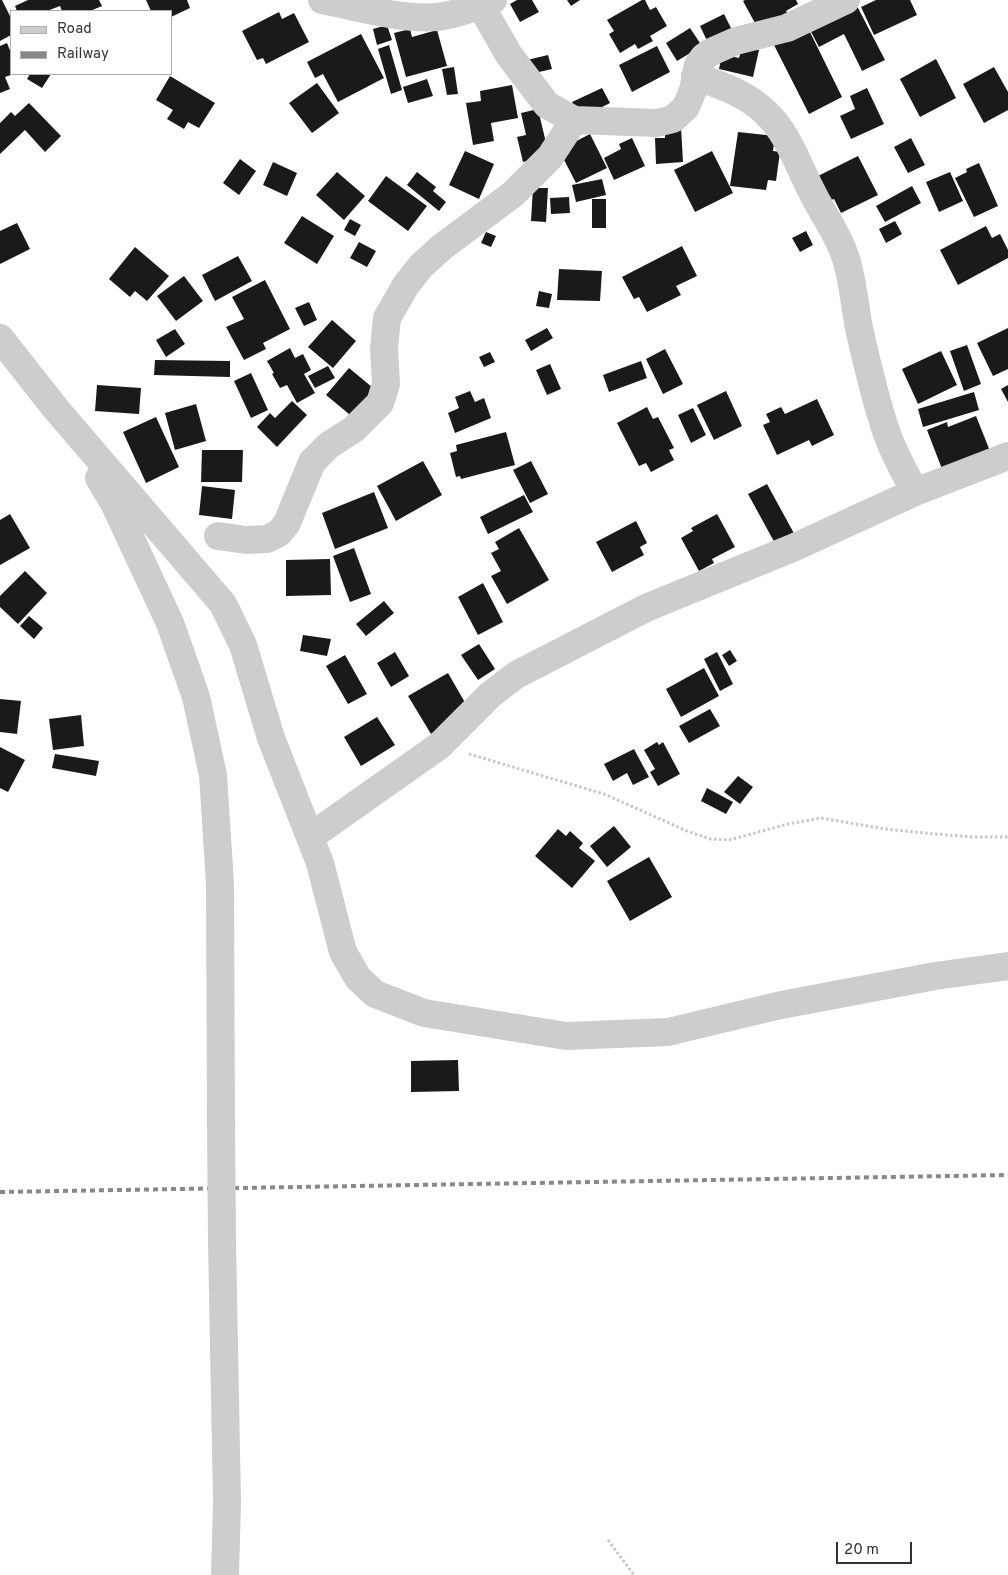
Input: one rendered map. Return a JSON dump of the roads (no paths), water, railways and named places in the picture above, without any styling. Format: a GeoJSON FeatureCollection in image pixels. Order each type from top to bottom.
{"type":"FeatureCollection","features":[{"type":"Feature","properties":{"kind":"street"},"geometry":{"type":"LineString","coordinates":[[322,0],[401,16],[438,17],[487,3],[509,55],[531,86],[547,104],[574,120],[657,123],[673,119],[686,107],[693,90],[698,65],[704,57],[736,41],[787,28],[846,0]]}},
{"type":"Feature","properties":{"kind":"street"},"geometry":{"type":"LineString","coordinates":[[695,76],[730,89],[755,104],[778,127],[795,154],[844,254],[851,279],[870,380],[887,435],[915,492]]}},
{"type":"Feature","properties":{"kind":"street"},"geometry":{"type":"LineString","coordinates":[[218,536],[246,540],[266,539],[279,533],[288,523],[312,462],[329,445],[354,429],[380,403],[386,384],[384,350],[387,318],[406,285],[421,266],[442,247],[513,194],[538,170],[550,157],[574,120]]}},
{"type":"Feature","properties":{"kind":"street"},"geometry":{"type":"LineString","coordinates":[[0,338],[56,409],[223,604],[243,645],[271,738],[320,863],[343,952],[358,978],[375,994],[424,1013],[566,1036],[668,1032],[790,1003],[935,976],[1008,966]]}},
{"type":"Feature","properties":{"kind":"street"},"geometry":{"type":"LineString","coordinates":[[56,409],[114,503],[170,623],[198,706],[213,774],[220,884],[222,1242],[227,1502],[225,1575]]}},
{"type":"Feature","properties":{"kind":"street"},"geometry":{"type":"LineString","coordinates":[[310,837],[439,746],[490,695],[516,675],[646,608],[795,547],[915,492],[1008,456]]}},
{"type":"Feature","properties":{"kind":"railway"},"geometry":{"type":"LineString","coordinates":[[0,1192],[1008,1175]]}}]}
